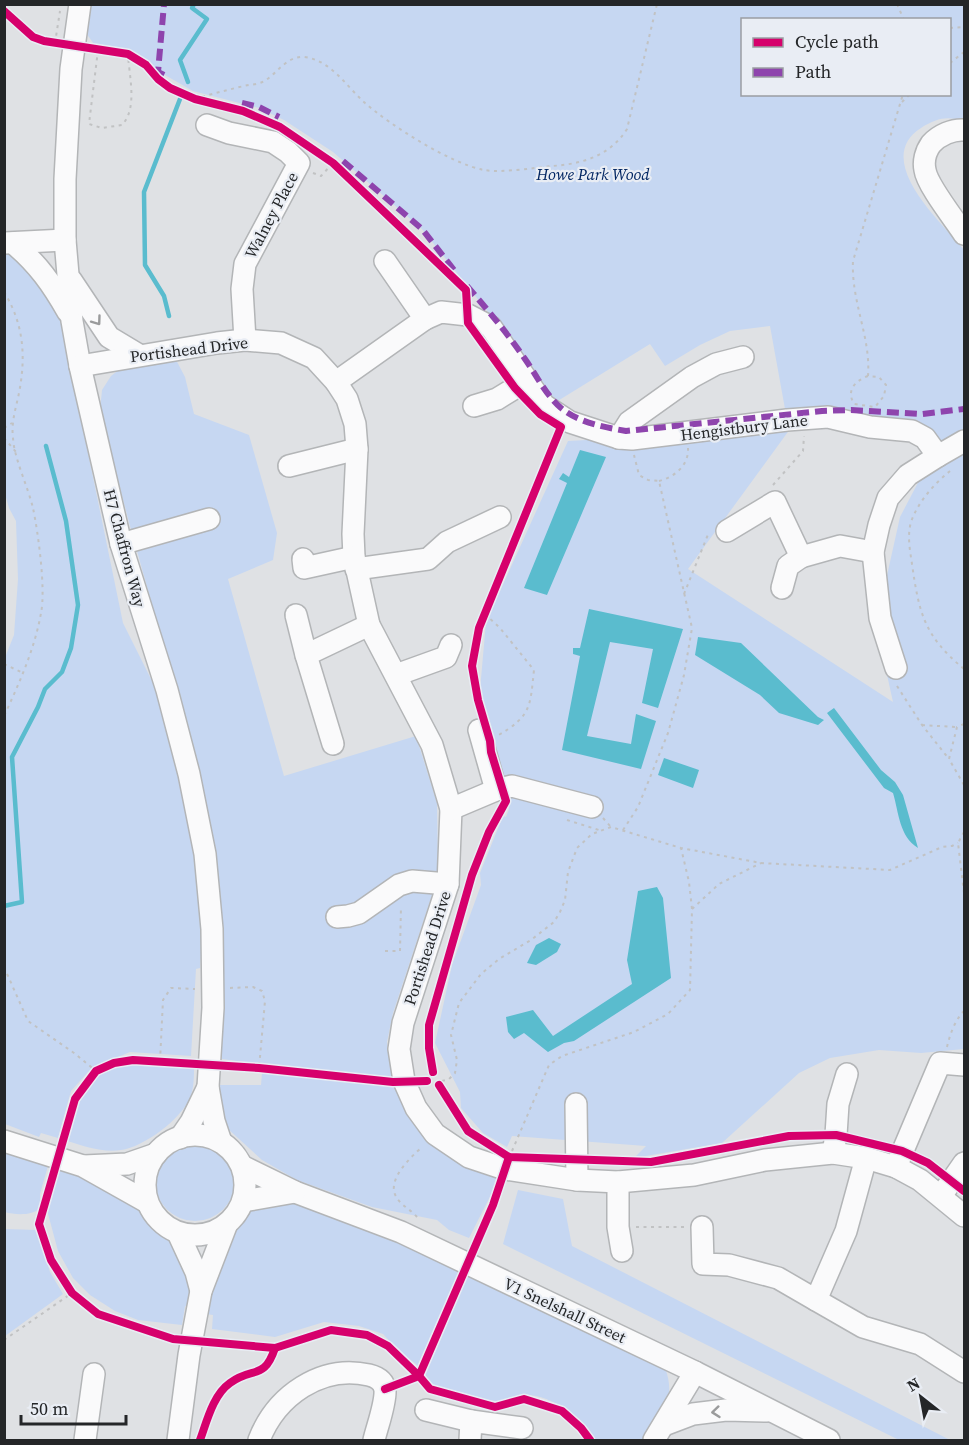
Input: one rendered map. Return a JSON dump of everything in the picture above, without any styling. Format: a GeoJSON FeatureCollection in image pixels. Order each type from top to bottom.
{"type":"FeatureCollection","features":[{"type":"Feature","properties":{"kind":"street","name":"H7 Chaffron Way"},"geometry":{"type":"LineString","coordinates":[[72,15],[65,179],[65,240],[72,321],[80,366],[121,544],[166,690],[189,774],[203,843],[212,929],[212,1028],[208,1087],[214,1121],[221,1142]]}},
{"type":"Feature","properties":{"kind":"street","name":"Walney Place"},"geometry":{"type":"LineString","coordinates":[[207,125],[229,133],[273,142],[299,163],[245,264],[242,289],[245,340]]}},
{"type":"Feature","properties":{"kind":"street"},"geometry":{"type":"LineString","coordinates":[[964,130],[936,138],[926,151],[924,171],[964,234]]}},
{"type":"Feature","properties":{"kind":"street"},"geometry":{"type":"LineString","coordinates":[[9,243],[65,240]]}},
{"type":"Feature","properties":{"kind":"street"},"geometry":{"type":"LineString","coordinates":[[9,243],[34,261],[54,288],[72,321]]}},
{"type":"Feature","properties":{"kind":"street"},"geometry":{"type":"LineString","coordinates":[[385,261],[425,319]]}},
{"type":"Feature","properties":{"kind":"street"},"geometry":{"type":"LineString","coordinates":[[68,274],[109,337],[139,355]]}},
{"type":"Feature","properties":{"kind":"street","name":"Hengistbury Lane"},"geometry":{"type":"LineString","coordinates":[[336,382],[425,319],[441,312],[468,315],[491,327],[544,405],[565,419],[626,439],[828,417],[870,427],[912,430],[925,438],[944,463]]}},
{"type":"Feature","properties":{"kind":"street","name":"Portishead Drive"},"geometry":{"type":"LineString","coordinates":[[80,366],[245,340],[281,343],[314,357],[336,382],[347,399],[356,424],[353,534],[355,563],[369,625],[432,745],[451,809],[448,884],[403,1023],[399,1049],[404,1081],[416,1108],[435,1134],[469,1157],[505,1169],[577,1180],[618,1182],[694,1175],[834,1144],[866,1158],[896,1167],[920,1180],[964,1216]]}},
{"type":"Feature","properties":{"kind":"street"},"geometry":{"type":"LineString","coordinates":[[626,439],[629,422],[692,377],[716,364],[743,357]]}},
{"type":"Feature","properties":{"kind":"street"},"geometry":{"type":"LineString","coordinates":[[472,404],[497,399],[528,380]]}},
{"type":"Feature","properties":{"kind":"street"},"geometry":{"type":"LineString","coordinates":[[896,668],[880,618],[873,552],[888,498],[908,475],[944,463],[964,441]]}},
{"type":"Feature","properties":{"kind":"street"},"geometry":{"type":"LineString","coordinates":[[289,466],[357,448]]}},
{"type":"Feature","properties":{"kind":"street"},"geometry":{"type":"LineString","coordinates":[[727,531],[775,502],[801,557]]}},
{"type":"Feature","properties":{"kind":"street"},"geometry":{"type":"LineString","coordinates":[[303,560],[304,568],[429,559],[447,542],[500,517]]}},
{"type":"Feature","properties":{"kind":"street"},"geometry":{"type":"LineString","coordinates":[[121,544],[209,519]]}},
{"type":"Feature","properties":{"kind":"street"},"geometry":{"type":"LineString","coordinates":[[782,588],[788,566],[801,557],[840,546],[873,552]]}},
{"type":"Feature","properties":{"kind":"street"},"geometry":{"type":"LineString","coordinates":[[296,615],[333,744]]}},
{"type":"Feature","properties":{"kind":"street"},"geometry":{"type":"LineString","coordinates":[[306,655],[369,625]]}},
{"type":"Feature","properties":{"kind":"street"},"geometry":{"type":"LineString","coordinates":[[396,675],[446,657],[451,645]]}},
{"type":"Feature","properties":{"kind":"street"},"geometry":{"type":"LineString","coordinates":[[485,734],[496,790]]}},
{"type":"Feature","properties":{"kind":"street"},"geometry":{"type":"LineString","coordinates":[[451,809],[496,790],[512,786],[592,807]]}},
{"type":"Feature","properties":{"kind":"street"},"geometry":{"type":"LineString","coordinates":[[337,917],[359,913],[399,885],[412,881],[448,884]]}},
{"type":"Feature","properties":{"kind":"street"},"geometry":{"type":"LineString","coordinates":[[896,1167],[940,1063],[964,1065]]}},
{"type":"Feature","properties":{"kind":"street"},"geometry":{"type":"LineString","coordinates":[[834,1144],[838,1104],[847,1074]]}},
{"type":"Feature","properties":{"kind":"street","name":"H7 Chaffron Way"},"geometry":{"type":"LineString","coordinates":[[180,1137],[191,1122],[208,1087]]}},
{"type":"Feature","properties":{"kind":"street"},"geometry":{"type":"LineString","coordinates":[[576,1104],[577,1180]]}},
{"type":"Feature","properties":{"kind":"street"},"geometry":{"type":"LineString","coordinates":[[147,1202],[145,1185],[148,1168],[156,1154],[167,1144],[180,1137],[194,1135],[221,1142],[230,1148],[242,1166],[246,1190],[243,1202],[239,1211],[226,1226],[201,1291],[189,1355],[178,1440]]}},
{"type":"Feature","properties":{"kind":"street"},"geometry":{"type":"LineString","coordinates":[[4,1142],[83,1166],[147,1202],[159,1220],[178,1233],[194,1236],[211,1233],[226,1226]]}},
{"type":"Feature","properties":{"kind":"street"},"geometry":{"type":"LineString","coordinates":[[83,1166],[127,1164],[156,1154]]}},
{"type":"Feature","properties":{"kind":"street"},"geometry":{"type":"LineString","coordinates":[[816,1300],[846,1232],[866,1158]]}},
{"type":"Feature","properties":{"kind":"street"},"geometry":{"type":"LineString","coordinates":[[941,1196],[964,1163]]}},
{"type":"Feature","properties":{"kind":"street","name":"V1 Snelshall Street"},"geometry":{"type":"LineString","coordinates":[[242,1166],[295,1192],[401,1232],[695,1372],[829,1440]]}},
{"type":"Feature","properties":{"kind":"street"},"geometry":{"type":"LineString","coordinates":[[618,1182],[618,1227],[622,1251]]}},
{"type":"Feature","properties":{"kind":"street"},"geometry":{"type":"LineString","coordinates":[[243,1202],[295,1192]]}},
{"type":"Feature","properties":{"kind":"street"},"geometry":{"type":"LineString","coordinates":[[702,1227],[703,1264],[729,1265],[778,1278],[863,1327],[920,1344],[964,1372]]}},
{"type":"Feature","properties":{"kind":"street"},"geometry":{"type":"LineString","coordinates":[[178,1233],[196,1272],[201,1291]]}},
{"type":"Feature","properties":{"kind":"street"},"geometry":{"type":"LineString","coordinates":[[659,1432],[695,1372]]}},
{"type":"Feature","properties":{"kind":"street"},"geometry":{"type":"LineString","coordinates":[[259,1440],[264,1428],[283,1401],[317,1379],[340,1373],[360,1373],[381,1381],[385,1389],[374,1440]]}},
{"type":"Feature","properties":{"kind":"street"},"geometry":{"type":"LineString","coordinates":[[85,1440],[94,1374]]}},
{"type":"Feature","properties":{"kind":"street"},"geometry":{"type":"LineString","coordinates":[[426,1410],[471,1430],[522,1428]]}},
{"type":"Feature","properties":{"kind":"street"},"geometry":{"type":"LineString","coordinates":[[659,1432],[693,1414],[726,1410],[771,1411]]}},
{"type":"Feature","properties":{"kind":"path"},"geometry":{"type":"LineString","coordinates":[[191,97],[264,81],[288,61],[301,57],[321,63],[332,70],[364,103],[387,121],[455,160],[484,170],[576,164],[610,148],[627,129],[657,4]]}},
{"type":"Feature","properties":{"kind":"path"},"geometry":{"type":"LineString","coordinates":[[897,4],[903,18]]}},
{"type":"Feature","properties":{"kind":"path"},"geometry":{"type":"LineString","coordinates":[[44,41],[58,44],[72,15]]}},
{"type":"Feature","properties":{"kind":"path"},"geometry":{"type":"LineString","coordinates":[[88,49],[108,51]]}},
{"type":"Feature","properties":{"kind":"path"},"geometry":{"type":"LineString","coordinates":[[98,50],[90,124],[102,128],[122,125],[127,120],[131,96],[128,54]]}},
{"type":"Feature","properties":{"kind":"path"},"geometry":{"type":"LineString","coordinates":[[951,62],[964,52]]}},
{"type":"Feature","properties":{"kind":"path"},"geometry":{"type":"LineString","coordinates":[[118,53],[128,54],[137,59]]}},
{"type":"Feature","properties":{"kind":"path"},"geometry":{"type":"LineString","coordinates":[[868,376],[869,358],[852,282],[853,261],[902,96]]}},
{"type":"Feature","properties":{"kind":"path"},"geometry":{"type":"LineString","coordinates":[[900,104],[908,96]]}},
{"type":"Feature","properties":{"kind":"path"},"geometry":{"type":"LineString","coordinates":[[191,97],[215,103]]}},
{"type":"Feature","properties":{"kind":"path"},"geometry":{"type":"LineString","coordinates":[[324,157],[341,170]]}},
{"type":"Feature","properties":{"kind":"path"},"geometry":{"type":"LineString","coordinates":[[4,292],[14,308],[23,339],[24,365],[12,423],[13,441],[33,510],[41,572],[42,612],[23,673],[4,716]]}},
{"type":"Feature","properties":{"kind":"path"},"geometry":{"type":"LineString","coordinates":[[868,376],[879,377],[886,385],[884,396],[875,406],[854,404],[851,399],[851,390],[856,382],[868,376]]}},
{"type":"Feature","properties":{"kind":"path"},"geometry":{"type":"LineString","coordinates":[[4,428],[12,423]]}},
{"type":"Feature","properties":{"kind":"path"},"geometry":{"type":"LineString","coordinates":[[626,439],[639,475],[648,480],[659,481],[672,477],[683,466],[689,453],[687,433]]}},
{"type":"Feature","properties":{"kind":"path"},"geometry":{"type":"LineString","coordinates":[[4,438],[17,454]]}},
{"type":"Feature","properties":{"kind":"path"},"geometry":{"type":"LineString","coordinates":[[944,463],[911,523],[909,538],[917,598],[923,618],[932,637],[964,669]]}},
{"type":"Feature","properties":{"kind":"path"},"geometry":{"type":"LineString","coordinates":[[622,830],[638,807],[668,733],[684,675],[692,628],[659,481]]}},
{"type":"Feature","properties":{"kind":"path"},"geometry":{"type":"LineString","coordinates":[[485,734],[508,730],[530,706],[534,670],[500,628],[484,618],[488,605]]}},
{"type":"Feature","properties":{"kind":"path"},"geometry":{"type":"LineString","coordinates":[[4,664],[23,673]]}},
{"type":"Feature","properties":{"kind":"path"},"geometry":{"type":"LineString","coordinates":[[922,725],[957,727],[964,724]]}},
{"type":"Feature","properties":{"kind":"path"},"geometry":{"type":"LineString","coordinates":[[957,727],[950,759],[964,785]]}},
{"type":"Feature","properties":{"kind":"path"},"geometry":{"type":"LineString","coordinates":[[440,1086],[455,1073],[457,1060],[451,1035],[459,1003],[482,974],[499,958],[531,940],[554,922],[565,900],[568,872],[577,848],[592,834],[611,827],[681,848],[761,863],[890,870],[942,847],[952,846],[958,843],[964,835]]}},
{"type":"Feature","properties":{"kind":"path"},"geometry":{"type":"LineString","coordinates":[[958,843],[964,893]]}},
{"type":"Feature","properties":{"kind":"path"},"geometry":{"type":"LineString","coordinates":[[509,1158],[549,1065],[562,1056],[634,1032],[668,1014],[690,990],[692,909],[689,882],[681,848]]}},
{"type":"Feature","properties":{"kind":"path"},"geometry":{"type":"LineString","coordinates":[[692,909],[719,884],[761,863]]}},
{"type":"Feature","properties":{"kind":"path"},"geometry":{"type":"LineString","coordinates":[[385,951],[400,951],[403,909],[398,898],[399,885]]}},
{"type":"Feature","properties":{"kind":"path"},"geometry":{"type":"LineString","coordinates":[[4,967],[28,1021],[96,1071]]}},
{"type":"Feature","properties":{"kind":"path"},"geometry":{"type":"LineString","coordinates":[[230,988],[253,987],[262,991],[265,1001],[259,1068]]}},
{"type":"Feature","properties":{"kind":"path"},"geometry":{"type":"LineString","coordinates":[[160,1061],[163,1000],[171,988],[196,989]]}},
{"type":"Feature","properties":{"kind":"path"},"geometry":{"type":"LineString","coordinates":[[940,1063],[945,1055],[950,1035],[964,1011]]}},
{"type":"Feature","properties":{"kind":"path"},"geometry":{"type":"LineString","coordinates":[[151,1060],[170,1062]]}},
{"type":"Feature","properties":{"kind":"path"},"geometry":{"type":"LineString","coordinates":[[89,1080],[96,1071],[105,1067]]}},
{"type":"Feature","properties":{"kind":"path"},"geometry":{"type":"LineString","coordinates":[[248,1068],[270,1070]]}},
{"type":"Feature","properties":{"kind":"path"},"geometry":{"type":"LineString","coordinates":[[438,1072],[441,1076],[440,1086]]}},
{"type":"Feature","properties":{"kind":"path"},"geometry":{"type":"LineString","coordinates":[[417,1217],[397,1198],[393,1190],[394,1179],[435,1134]]}},
{"type":"Feature","properties":{"kind":"path"},"geometry":{"type":"LineString","coordinates":[[501,1152],[509,1158],[520,1158]]}},
{"type":"Feature","properties":{"kind":"path"},"geometry":{"type":"LineString","coordinates":[[618,1227],[702,1227]]}},
{"type":"Feature","properties":{"kind":"path"},"geometry":{"type":"LineString","coordinates":[[67,1285],[72,1293],[81,1300]]}},
{"type":"Feature","properties":{"kind":"path"},"geometry":{"type":"LineString","coordinates":[[4,1340],[72,1293]]}},
{"type":"Feature","properties":{"kind":"green space","name":"Howe Park Wood"},"geometry":{"type":"Polygon","coordinates":[[[80,4],[964,5],[964,121],[942,119],[921,128],[908,141],[904,157],[907,174],[916,191],[964,250],[964,441],[938,456],[925,438],[787,420],[770,326],[730,331],[700,345],[665,366],[650,344],[556,402],[541,387],[496,322],[422,229],[333,152],[284,120],[259,108],[193,91],[128,54],[98,50],[77,20],[80,4]]]}},
{"type":"Feature","properties":{"kind":"green space"},"geometry":{"type":"Polygon","coordinates":[[[5,252],[23,258],[59,312],[123,623],[163,703],[190,805],[203,925],[200,968],[196,969],[191,1056],[130,1052],[99,1065],[88,1072],[71,1091],[58,1138],[41,1133],[39,1137],[5,1124],[4,660],[14,635],[18,579],[16,521],[5,494],[5,252]]]}},
{"type":"Feature","properties":{"kind":"green space"},"geometry":{"type":"Polygon","coordinates":[[[174,356],[185,377],[194,414],[249,435],[277,533],[273,560],[228,579],[284,776],[416,736],[437,803],[438,864],[433,892],[393,1013],[387,1042],[393,1082],[222,1059],[222,944],[217,872],[201,779],[100,411],[102,390],[111,376],[124,366],[174,356]]]}},
{"type":"Feature","properties":{"kind":"green space"},"geometry":{"type":"Polygon","coordinates":[[[790,429],[688,569],[893,702],[876,625],[900,517],[922,475],[964,454],[964,1049],[921,1053],[879,1050],[830,1058],[799,1073],[722,1143],[634,1158],[646,1146],[512,1136],[507,1147],[483,1133],[461,1108],[460,1092],[435,1043],[452,965],[481,885],[480,873],[503,816],[506,817],[509,809],[480,690],[486,622],[568,441],[790,429]]]}},
{"type":"Feature","properties":{"kind":"green space"},"geometry":{"type":"Polygon","coordinates":[[[120,1064],[194,1066],[194,1082],[190,1098],[179,1115],[151,1138],[130,1148],[114,1151],[100,1150],[67,1141],[78,1104],[104,1071],[120,1064]]]}},
{"type":"Feature","properties":{"kind":"green space"},"geometry":{"type":"Polygon","coordinates":[[[262,1073],[401,1086],[407,1098],[501,1175],[469,1238],[449,1230],[437,1220],[372,1207],[297,1180],[262,1160],[227,1128],[218,1106],[217,1085],[261,1085],[262,1073]]]}},
{"type":"Feature","properties":{"kind":"green space"},"geometry":{"type":"Polygon","coordinates":[[[195,1141],[210,1144],[223,1153],[232,1166],[235,1181],[232,1196],[223,1209],[210,1218],[195,1221],[180,1218],[167,1209],[158,1196],[155,1181],[158,1166],[167,1153],[180,1144],[195,1141]]]}},
{"type":"Feature","properties":{"kind":"green space"},"geometry":{"type":"Polygon","coordinates":[[[5,1143],[27,1157],[48,1166],[40,1194],[40,1208],[37,1211],[28,1214],[5,1212],[5,1143]]]}},
{"type":"Feature","properties":{"kind":"green space"},"geometry":{"type":"Polygon","coordinates":[[[57,1169],[91,1178],[123,1193],[141,1206],[169,1236],[188,1266],[190,1275],[190,1308],[185,1306],[182,1325],[138,1320],[115,1311],[90,1295],[73,1278],[58,1251],[47,1210],[57,1169]]]}},
{"type":"Feature","properties":{"kind":"green space"},"geometry":{"type":"Polygon","coordinates":[[[518,1190],[563,1199],[572,1246],[950,1440],[899,1440],[503,1244],[518,1190]]]}},
{"type":"Feature","properties":{"kind":"green space"},"geometry":{"type":"Polygon","coordinates":[[[283,1198],[348,1216],[665,1368],[669,1389],[666,1406],[647,1440],[595,1440],[584,1423],[566,1408],[533,1395],[517,1396],[500,1401],[488,1400],[428,1383],[416,1364],[400,1352],[383,1334],[359,1326],[324,1322],[275,1337],[212,1329],[213,1315],[206,1314],[229,1244],[243,1218],[252,1206],[283,1198]]]}},
{"type":"Feature","properties":{"kind":"green space"},"geometry":{"type":"Polygon","coordinates":[[[5,1229],[37,1230],[50,1272],[63,1294],[5,1336],[5,1229]]]}},
{"type":"Feature","properties":{"kind":"water"},"geometry":{"type":"Polygon","coordinates":[[[580,450],[606,457],[547,595],[524,588],[567,483],[559,479],[563,473],[569,477],[580,450]]]}},
{"type":"Feature","properties":{"kind":"water"},"geometry":{"type":"Polygon","coordinates":[[[589,609],[683,629],[658,708],[642,703],[653,649],[610,642],[587,736],[631,744],[636,714],[656,721],[641,769],[562,750],[580,656],[573,654],[573,648],[580,648],[589,609]]]}},
{"type":"Feature","properties":{"kind":"water"},"geometry":{"type":"Polygon","coordinates":[[[698,637],[741,643],[818,717],[824,720],[818,725],[779,713],[760,695],[695,655],[698,637]]]}},
{"type":"Feature","properties":{"kind":"water"},"geometry":{"type":"Polygon","coordinates":[[[834,708],[881,770],[895,782],[903,795],[918,848],[903,831],[893,793],[884,788],[827,713],[834,708]]]}},
{"type":"Feature","properties":{"kind":"water"},"geometry":{"type":"Polygon","coordinates":[[[664,758],[699,770],[693,788],[658,775],[664,758]]]}},
{"type":"Feature","properties":{"kind":"water"},"geometry":{"type":"Polygon","coordinates":[[[657,887],[663,898],[671,978],[574,1041],[564,1043],[548,1052],[524,1033],[514,1039],[508,1032],[506,1017],[533,1010],[553,1036],[632,984],[627,960],[638,891],[657,887]]]}},
{"type":"Feature","properties":{"kind":"water"},"geometry":{"type":"Polygon","coordinates":[[[549,938],[561,944],[557,952],[536,965],[527,963],[536,945],[549,938]]]}},
{"type":"Feature","properties":{"kind":"waterway"},"geometry":{"type":"LineString","coordinates":[[188,82],[180,60],[207,19],[192,8],[194,4]]}},
{"type":"Feature","properties":{"kind":"waterway"},"geometry":{"type":"LineString","coordinates":[[169,316],[164,296],[145,265],[144,192],[180,99]]}},
{"type":"Feature","properties":{"kind":"waterway"},"geometry":{"type":"LineString","coordinates":[[4,906],[22,902],[12,757],[45,689],[62,672],[71,648],[78,605],[66,521],[46,446]]}},
{"type":"Feature","properties":{"kind":"marked path"},"geometry":{"type":"LineString","coordinates":[[164,4],[158,72],[164,75]]}},
{"type":"Feature","properties":{"kind":"marked path"},"geometry":{"type":"LineString","coordinates":[[242,103],[259,107],[279,117]]}},
{"type":"Feature","properties":{"kind":"marked path"},"geometry":{"type":"LineString","coordinates":[[343,161],[422,229],[454,270]]}},
{"type":"Feature","properties":{"kind":"marked path"},"geometry":{"type":"LineString","coordinates":[[467,286],[512,340],[555,403],[568,413],[601,426],[626,431],[822,411],[851,410],[922,414],[964,409]]}},
{"type":"Feature","properties":{"kind":"cycle path"},"geometry":{"type":"LineString","coordinates":[[4,11],[33,37],[44,41],[128,54],[146,65],[158,79],[170,88],[195,99],[243,111],[280,127],[333,163],[466,290],[468,323],[515,388],[540,414],[561,427],[479,628],[472,666],[491,752],[506,801],[489,832],[472,875],[429,1025],[429,1048],[433,1072]]}},
{"type":"Feature","properties":{"kind":"cycle path"},"geometry":{"type":"LineString","coordinates":[[427,1081],[393,1082],[259,1068],[133,1060],[114,1063],[96,1071],[75,1099],[39,1224],[51,1260],[72,1293],[98,1314],[173,1339],[275,1348],[331,1330],[367,1335],[388,1346],[419,1376],[493,1205],[509,1157]]}},
{"type":"Feature","properties":{"kind":"cycle path"},"geometry":{"type":"LineString","coordinates":[[439,1085],[468,1131],[509,1157],[651,1162],[789,1136],[836,1135],[902,1151],[928,1163],[964,1191]]}},
{"type":"Feature","properties":{"kind":"cycle path"},"geometry":{"type":"LineString","coordinates":[[200,1440],[219,1394],[238,1378],[257,1372],[267,1365],[275,1348]]}},
{"type":"Feature","properties":{"kind":"cycle path"},"geometry":{"type":"LineString","coordinates":[[385,1389],[419,1376],[430,1389],[495,1407],[524,1399],[562,1411],[581,1428],[590,1440]]}}]}
